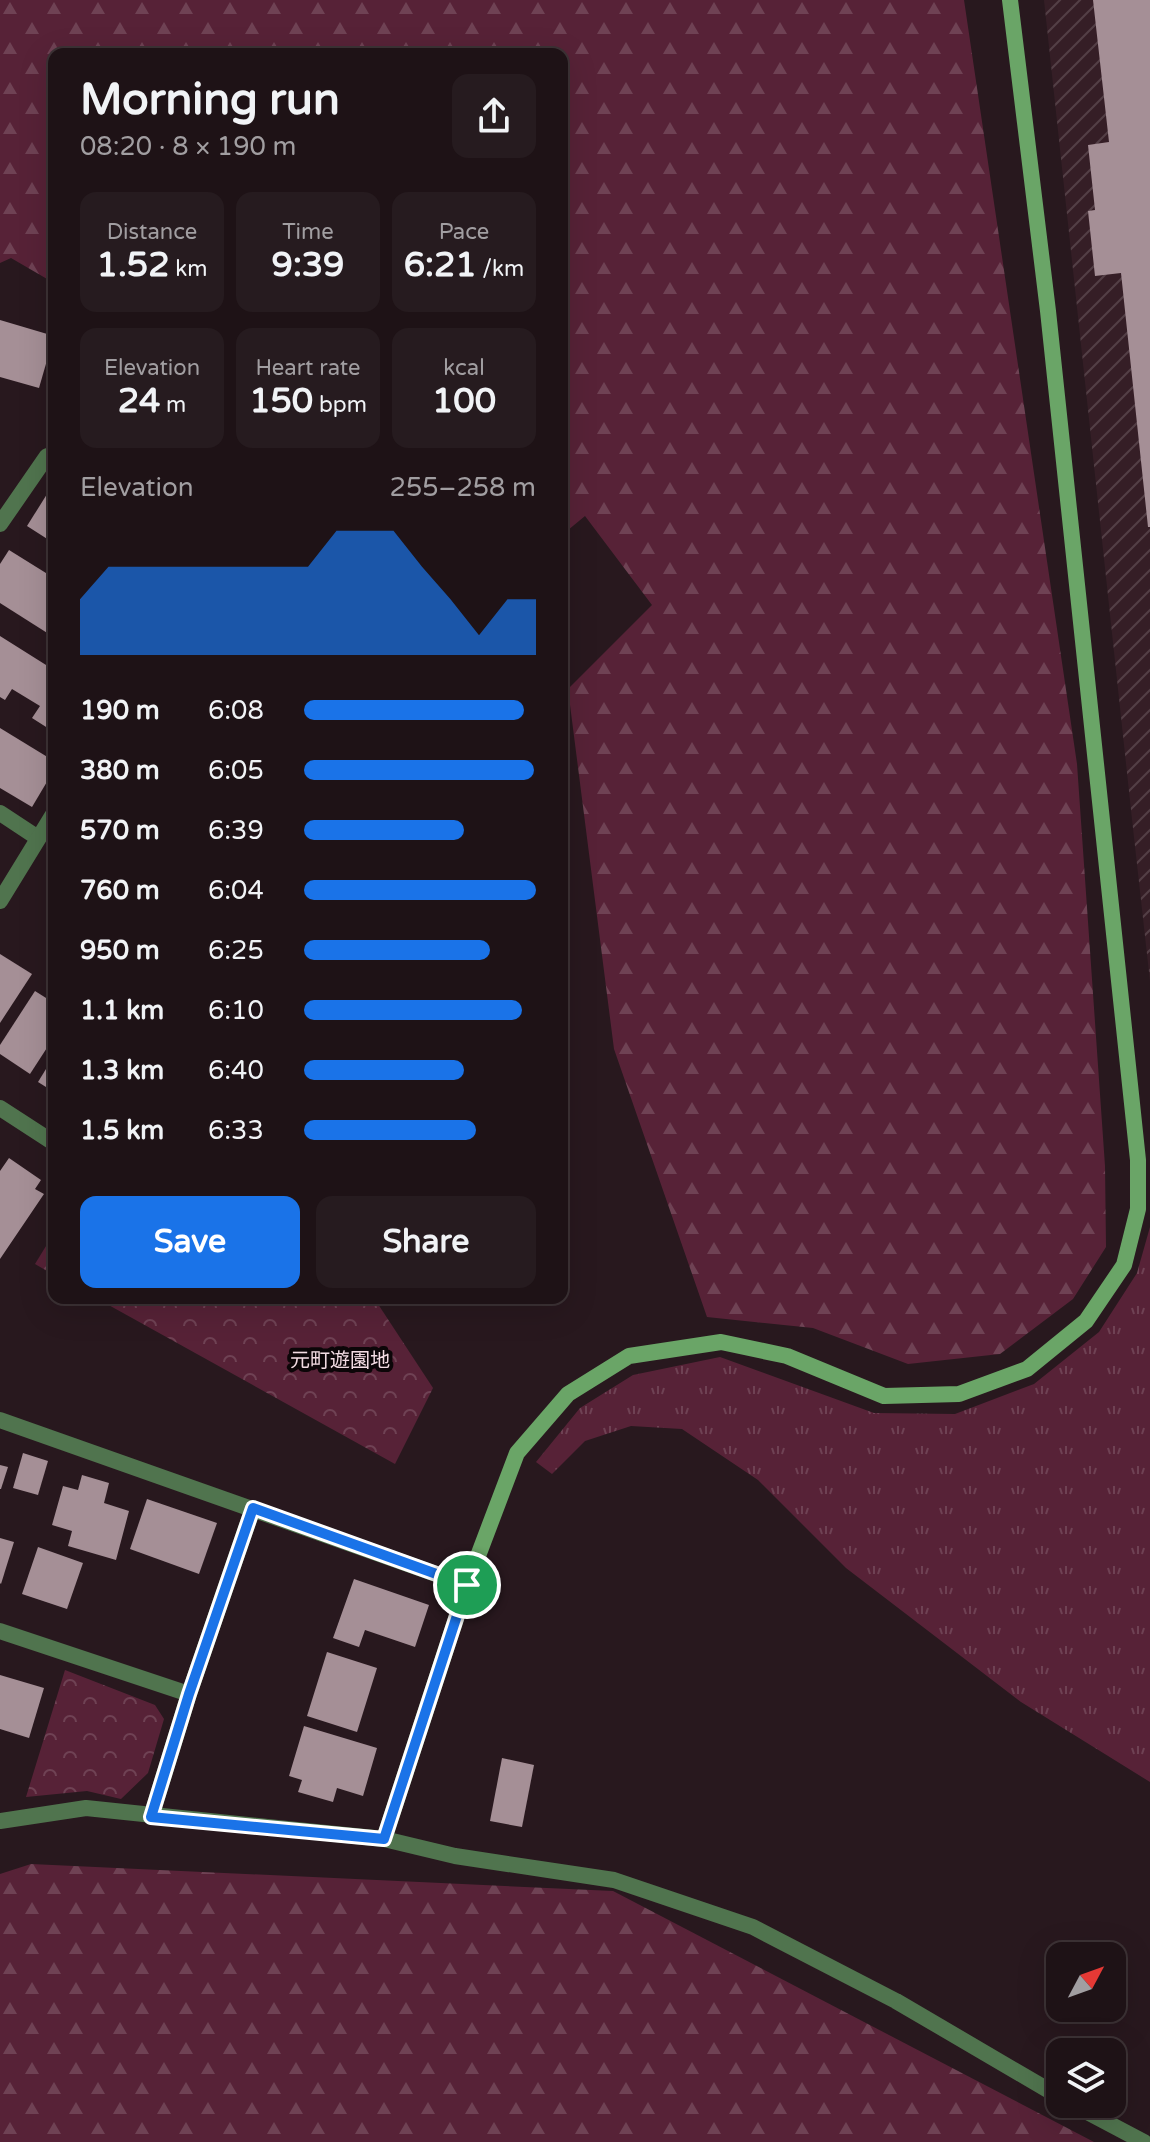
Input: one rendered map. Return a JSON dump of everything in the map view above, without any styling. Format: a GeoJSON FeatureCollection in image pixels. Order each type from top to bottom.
{"type":"FeatureCollection","features":[{"type":"Feature","properties":{"kind":"street"},"geometry":{"type":"LineString","coordinates":[[384,1839],[467,1585],[517,1453],[568,1394],[629,1356],[721,1342],[787,1356],[884,1396],[959,1394],[1027,1369],[1086,1321],[1124,1265],[1138,1209],[1138,1160],[1048,311],[1010,0]]}},
{"type":"Feature","properties":{"kind":"street"},"geometry":{"type":"LineString","coordinates":[[0,524],[48,457]]}},
{"type":"Feature","properties":{"kind":"street"},"geometry":{"type":"LineString","coordinates":[[0,813],[38,838]]}},
{"type":"Feature","properties":{"kind":"street"},"geometry":{"type":"LineString","coordinates":[[0,901],[48,822]]}},
{"type":"Feature","properties":{"kind":"street"},"geometry":{"type":"LineString","coordinates":[[0,1108],[48,1139]]}},
{"type":"Feature","properties":{"kind":"street"},"geometry":{"type":"LineString","coordinates":[[0,1420],[467,1585]]}},
{"type":"Feature","properties":{"kind":"street"},"geometry":{"type":"LineString","coordinates":[[151,1817],[189,1694],[253,1508]]}},
{"type":"Feature","properties":{"kind":"street"},"geometry":{"type":"LineString","coordinates":[[0,1631],[189,1694]]}},
{"type":"Feature","properties":{"kind":"street"},"geometry":{"type":"LineString","coordinates":[[0,1821],[86,1808],[384,1839],[455,1856],[614,1880],[753,1927],[896,2001],[1046,2089]]}},
{"type":"Feature","properties":{"kind":"street"},"geometry":{"type":"LineString","coordinates":[[1099,2118],[1144,2142]]}},
{"type":"Feature","properties":{"kind":"shaded area"},"geometry":{"type":"Polygon","coordinates":[[[1044,0],[1150,0],[1150,981],[1132,819],[1044,0]]]}},
{"type":"Feature","properties":{"kind":"green space"},"geometry":{"type":"Polygon","coordinates":[[[0,0],[964,0],[1077,764],[1105,1166],[1106,1247],[1073,1299],[1000,1354],[908,1364],[813,1328],[707,1317],[614,1049],[568,689],[652,605],[585,516],[568,530],[568,48],[48,48],[48,280],[11,258],[0,263],[0,0]]]}},
{"type":"Feature","properties":{"kind":"green space"},"geometry":{"type":"Polygon","coordinates":[[[1150,1227],[1150,1782],[1021,1702],[846,1568],[758,1480],[682,1429],[631,1426],[585,1441],[552,1474],[536,1462],[580,1408],[633,1375],[720,1357],[874,1413],[955,1414],[1034,1384],[1099,1332],[1137,1273],[1150,1227]]]}},
{"type":"Feature","properties":{"kind":"green space"},"geometry":{"type":"Polygon","coordinates":[[[48,1243],[48,1272],[35,1264],[48,1243]]]}},
{"type":"Feature","properties":{"kind":"green space","name":"元町遊園地"},"geometry":{"type":"Polygon","coordinates":[[[107,1304],[378,1304],[433,1388],[395,1464],[107,1304]]]}},
{"type":"Feature","properties":{"kind":"green space"},"geometry":{"type":"Polygon","coordinates":[[[65,1670],[155,1705],[164,1719],[148,1773],[121,1799],[87,1791],[26,1797],[65,1670]]]}},
{"type":"Feature","properties":{"kind":"green space"},"geometry":{"type":"Polygon","coordinates":[[[31,1864],[613,1891],[1094,2142],[0,2142],[0,1874],[31,1864]]]}},
{"type":"Feature","properties":{"kind":"building"},"geometry":{"type":"Polygon","coordinates":[[[1093,0],[1150,0],[1150,527],[1121,273],[1095,276],[1088,211],[1095,210],[1088,145],[1109,142],[1093,0]]]}},
{"type":"Feature","properties":{"kind":"building"},"geometry":{"type":"Polygon","coordinates":[[[0,320],[48,334],[48,357],[39,388],[0,377],[0,320]]]}},
{"type":"Feature","properties":{"kind":"building"},"geometry":{"type":"Polygon","coordinates":[[[48,493],[48,539],[27,526],[48,493]]]}},
{"type":"Feature","properties":{"kind":"building"},"geometry":{"type":"Polygon","coordinates":[[[9,550],[48,574],[48,633],[0,603],[0,564],[9,550]]]}},
{"type":"Feature","properties":{"kind":"building"},"geometry":{"type":"Polygon","coordinates":[[[0,636],[48,666],[48,728],[32,718],[40,706],[12,689],[5,700],[0,697],[0,636]]]}},
{"type":"Feature","properties":{"kind":"building"},"geometry":{"type":"Polygon","coordinates":[[[0,728],[48,757],[48,780],[32,807],[0,788],[0,728]]]}},
{"type":"Feature","properties":{"kind":"building"},"geometry":{"type":"Polygon","coordinates":[[[0,954],[32,974],[0,1023],[0,954]]]}},
{"type":"Feature","properties":{"kind":"building"},"geometry":{"type":"Polygon","coordinates":[[[35,991],[48,999],[48,1046],[30,1074],[0,1054],[0,1045],[35,991]]]}},
{"type":"Feature","properties":{"kind":"building"},"geometry":{"type":"Polygon","coordinates":[[[48,1066],[48,1088],[38,1082],[48,1066]]]}},
{"type":"Feature","properties":{"kind":"building"},"geometry":{"type":"Polygon","coordinates":[[[9,1158],[41,1180],[35,1189],[44,1194],[0,1259],[0,1171],[9,1158]]]}},
{"type":"Feature","properties":{"kind":"building"},"geometry":{"type":"Polygon","coordinates":[[[23,1453],[48,1461],[38,1495],[13,1488],[23,1453]]]}},
{"type":"Feature","properties":{"kind":"building"},"geometry":{"type":"Polygon","coordinates":[[[0,1465],[8,1467],[1,1489],[0,1489],[0,1465]]]}},
{"type":"Feature","properties":{"kind":"building"},"geometry":{"type":"Polygon","coordinates":[[[82,1475],[109,1483],[104,1503],[129,1511],[116,1560],[68,1546],[72,1531],[52,1525],[63,1486],[78,1490],[82,1475]]]}},
{"type":"Feature","properties":{"kind":"building"},"geometry":{"type":"Polygon","coordinates":[[[147,1499],[217,1523],[199,1574],[130,1549],[147,1499]]]}},
{"type":"Feature","properties":{"kind":"building"},"geometry":{"type":"Polygon","coordinates":[[[0,1538],[14,1542],[1,1584],[0,1583],[0,1538]]]}},
{"type":"Feature","properties":{"kind":"building"},"geometry":{"type":"Polygon","coordinates":[[[38,1547],[83,1563],[67,1609],[22,1594],[38,1547]]]}},
{"type":"Feature","properties":{"kind":"building"},"geometry":{"type":"Polygon","coordinates":[[[354,1579],[429,1605],[415,1647],[365,1630],[359,1647],[333,1638],[354,1579]]]}},
{"type":"Feature","properties":{"kind":"building"},"geometry":{"type":"Polygon","coordinates":[[[327,1652],[377,1668],[357,1732],[307,1716],[327,1652]]]}},
{"type":"Feature","properties":{"kind":"building"},"geometry":{"type":"Polygon","coordinates":[[[0,1675],[44,1688],[29,1738],[0,1729],[0,1675]]]}},
{"type":"Feature","properties":{"kind":"building"},"geometry":{"type":"Polygon","coordinates":[[[304,1726],[377,1748],[363,1796],[337,1788],[333,1802],[298,1792],[302,1780],[289,1776],[304,1726]]]}},
{"type":"Feature","properties":{"kind":"building"},"geometry":{"type":"Polygon","coordinates":[[[502,1758],[534,1765],[522,1827],[490,1821],[502,1758]]]}},
{"type":"Feature","properties":{"kind":"route"},"geometry":{"type":"LineString","coordinates":[[253,1508],[467,1585],[384,1839],[151,1817],[189,1694],[253,1508]]}}]}
